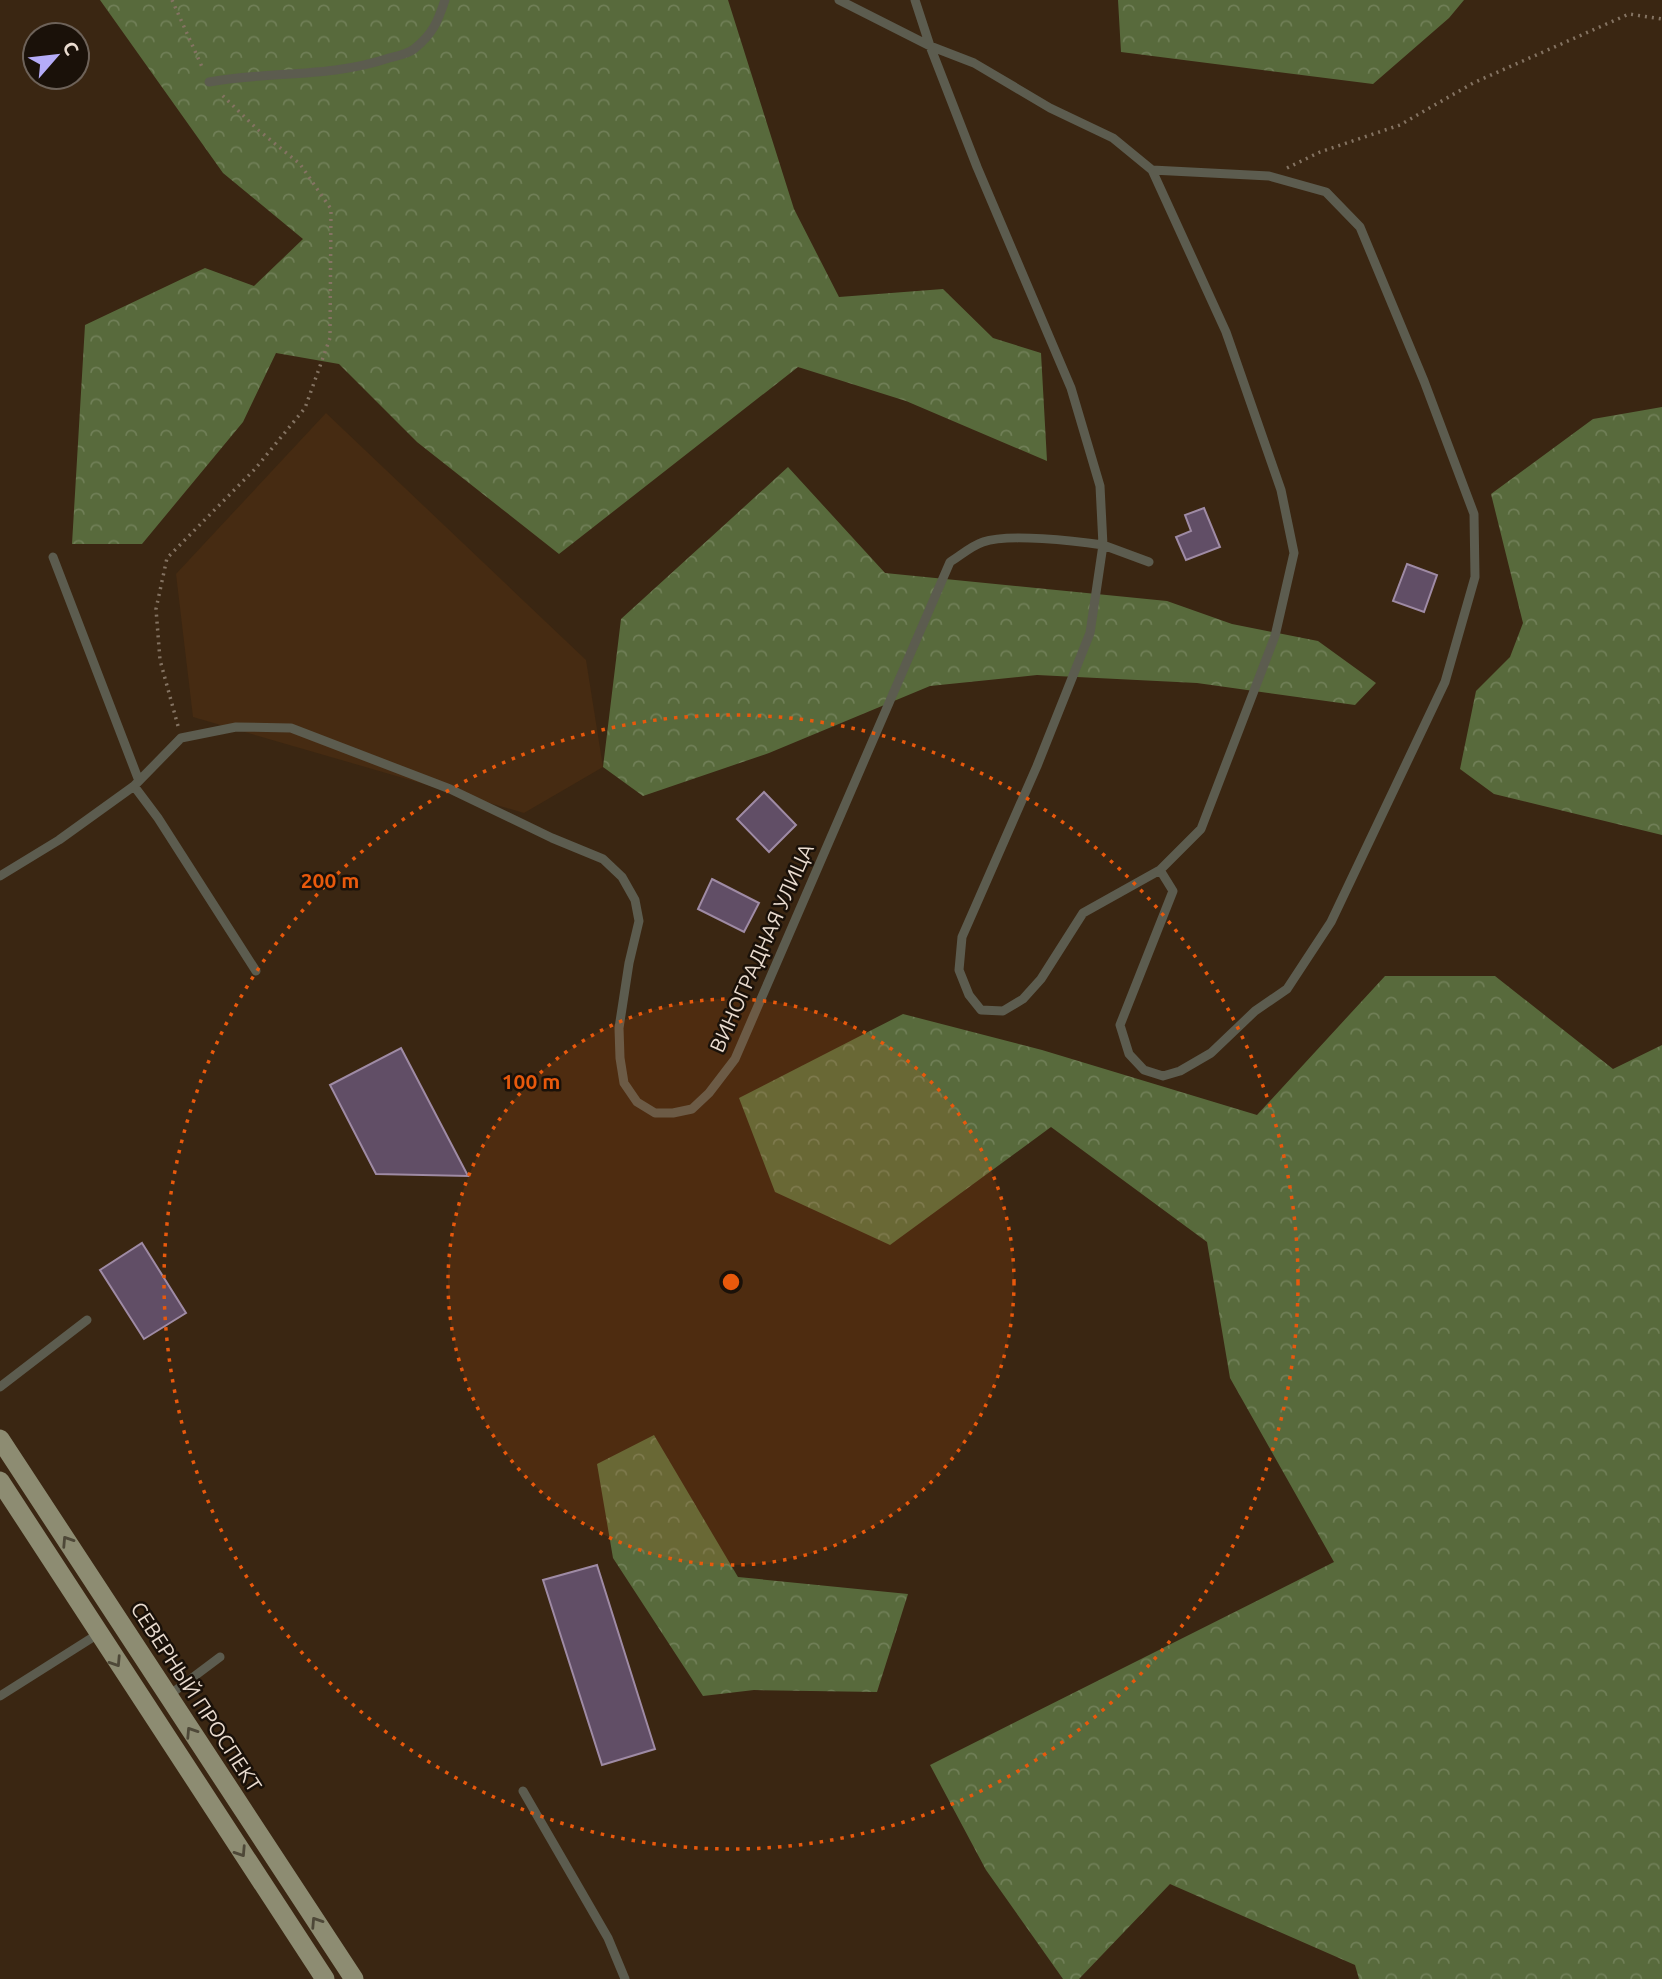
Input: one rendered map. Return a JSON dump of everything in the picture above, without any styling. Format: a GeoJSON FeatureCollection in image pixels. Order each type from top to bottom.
{"type":"FeatureCollection","features":[{"type":"Feature","properties":{"kind":"main road","name":"СЕВЕРНЫЙ ПРОСПЕКТ"},"geometry":{"type":"LineString","coordinates":[[0,1439],[354,1979]]}},
{"type":"Feature","properties":{"kind":"main road"},"geometry":{"type":"LineString","coordinates":[[0,1480],[325,1979]]}},
{"type":"Feature","properties":{"kind":"lane"},"geometry":{"type":"LineString","coordinates":[[209,82],[240,76],[308,74],[378,62],[412,50],[436,27],[445,0]]}},
{"type":"Feature","properties":{"kind":"lane"},"geometry":{"type":"LineString","coordinates":[[839,0],[929,46],[974,63],[1050,108],[1113,138],[1153,170],[1226,332],[1281,490],[1294,553],[1275,636],[1201,829],[1160,870],[1083,913],[1041,979],[1023,999],[1003,1011],[981,1010],[969,995],[959,970],[962,937],[1037,766],[1090,633],[1103,545],[1100,486],[1071,388],[977,167],[929,46],[915,0]]}},
{"type":"Feature","properties":{"kind":"lane"},"geometry":{"type":"LineString","coordinates":[[1153,170],[1269,176],[1326,192],[1360,227],[1424,381],[1474,514],[1475,577],[1445,682],[1331,922],[1287,989],[1255,1011],[1212,1053],[1180,1071],[1163,1076],[1144,1070],[1129,1054],[1120,1025],[1173,891],[1160,870]]}},
{"type":"Feature","properties":{"kind":"lane","name":"ВИНОГРАДНАЯ УЛИЦА"},"geometry":{"type":"LineString","coordinates":[[181,738],[236,727],[292,728],[450,789],[552,838],[603,859],[622,877],[635,900],[639,921],[629,963],[619,1028],[624,1083],[637,1102],[655,1113],[673,1113],[692,1109],[709,1093],[735,1059],[950,562],[983,542],[1013,539],[1066,540],[1103,545],[1149,562]]}},
{"type":"Feature","properties":{"kind":"lane"},"geometry":{"type":"LineString","coordinates":[[53,557],[137,783],[256,971]]}},
{"type":"Feature","properties":{"kind":"lane"},"geometry":{"type":"LineString","coordinates":[[0,876],[59,841],[137,783],[181,738]]}},
{"type":"Feature","properties":{"kind":"lane"},"geometry":{"type":"LineString","coordinates":[[0,1387],[87,1320]]}},
{"type":"Feature","properties":{"kind":"lane"},"geometry":{"type":"LineString","coordinates":[[0,1696],[98,1634]]}},
{"type":"Feature","properties":{"kind":"lane"},"geometry":{"type":"LineString","coordinates":[[168,1696],[220,1657]]}},
{"type":"Feature","properties":{"kind":"lane"},"geometry":{"type":"LineString","coordinates":[[523,1791],[608,1938],[625,1979]]}},
{"type":"Feature","properties":{"kind":"path"},"geometry":{"type":"LineString","coordinates":[[172,0],[209,82],[257,129],[300,164],[331,209],[330,338],[305,408],[255,469],[167,558],[156,609],[160,660],[181,738]]}},
{"type":"Feature","properties":{"kind":"path"},"geometry":{"type":"LineString","coordinates":[[1269,176],[1320,152],[1400,125],[1473,83],[1629,14],[1662,19]]}},
{"type":"Feature","properties":{"kind":"shaded area"},"geometry":{"type":"Polygon","coordinates":[[[326,413],[586,660],[603,767],[524,813],[193,717],[176,574],[326,413]]]}},
{"type":"Feature","properties":{"kind":"green space"},"geometry":{"type":"Polygon","coordinates":[[[100,0],[728,0],[794,209],[839,297],[943,289],[993,338],[1041,353],[1047,461],[906,401],[798,367],[559,554],[417,442],[339,364],[276,353],[243,422],[142,544],[72,544],[85,325],[205,268],[254,286],[303,239],[223,173],[100,0]]]}},
{"type":"Feature","properties":{"kind":"green space"},"geometry":{"type":"Polygon","coordinates":[[[1118,0],[1464,0],[1449,18],[1373,84],[1121,52],[1118,0]]]}},
{"type":"Feature","properties":{"kind":"green space"},"geometry":{"type":"Polygon","coordinates":[[[1662,407],[1662,835],[1494,794],[1460,769],[1476,691],[1510,657],[1523,623],[1491,494],[1593,419],[1662,407]]]}},
{"type":"Feature","properties":{"kind":"green space"},"geometry":{"type":"Polygon","coordinates":[[[788,467],[885,573],[1167,601],[1232,624],[1318,641],[1376,683],[1355,705],[1197,683],[1037,675],[930,686],[769,753],[643,796],[603,767],[621,619],[788,467]]]}},
{"type":"Feature","properties":{"kind":"green space"},"geometry":{"type":"Polygon","coordinates":[[[1385,976],[1495,976],[1613,1069],[1662,1045],[1662,1979],[1359,1979],[1355,1965],[1170,1884],[1079,1979],[1063,1979],[986,1870],[930,1765],[1334,1562],[1230,1378],[1207,1242],[1051,1127],[890,1245],[775,1192],[739,1098],[903,1014],[1042,1050],[1257,1115],[1385,976]]]}},
{"type":"Feature","properties":{"kind":"green space"},"geometry":{"type":"Polygon","coordinates":[[[654,1435],[738,1577],[908,1594],[877,1692],[754,1690],[703,1696],[613,1558],[597,1464],[654,1435]]]}},
{"type":"Feature","properties":{"kind":"building"},"geometry":{"type":"Polygon","coordinates":[[[1204,508],[1220,547],[1186,560],[1176,537],[1191,531],[1185,515],[1204,508]]]}},
{"type":"Feature","properties":{"kind":"building"},"geometry":{"type":"Polygon","coordinates":[[[1407,564],[1437,575],[1424,612],[1393,601],[1407,564]]]}},
{"type":"Feature","properties":{"kind":"building"},"geometry":{"type":"Polygon","coordinates":[[[764,792],[796,825],[769,852],[737,819],[764,792]]]}},
{"type":"Feature","properties":{"kind":"building"},"geometry":{"type":"Polygon","coordinates":[[[712,879],[759,903],[744,932],[698,909],[712,879]]]}},
{"type":"Feature","properties":{"kind":"building"},"geometry":{"type":"Polygon","coordinates":[[[401,1048],[468,1176],[376,1174],[330,1085],[401,1048]]]}},
{"type":"Feature","properties":{"kind":"building"},"geometry":{"type":"Polygon","coordinates":[[[142,1243],[186,1313],[144,1339],[100,1270],[142,1243]]]}},
{"type":"Feature","properties":{"kind":"building"},"geometry":{"type":"Polygon","coordinates":[[[597,1565],[655,1749],[602,1765],[543,1580],[597,1565]]]}}]}
